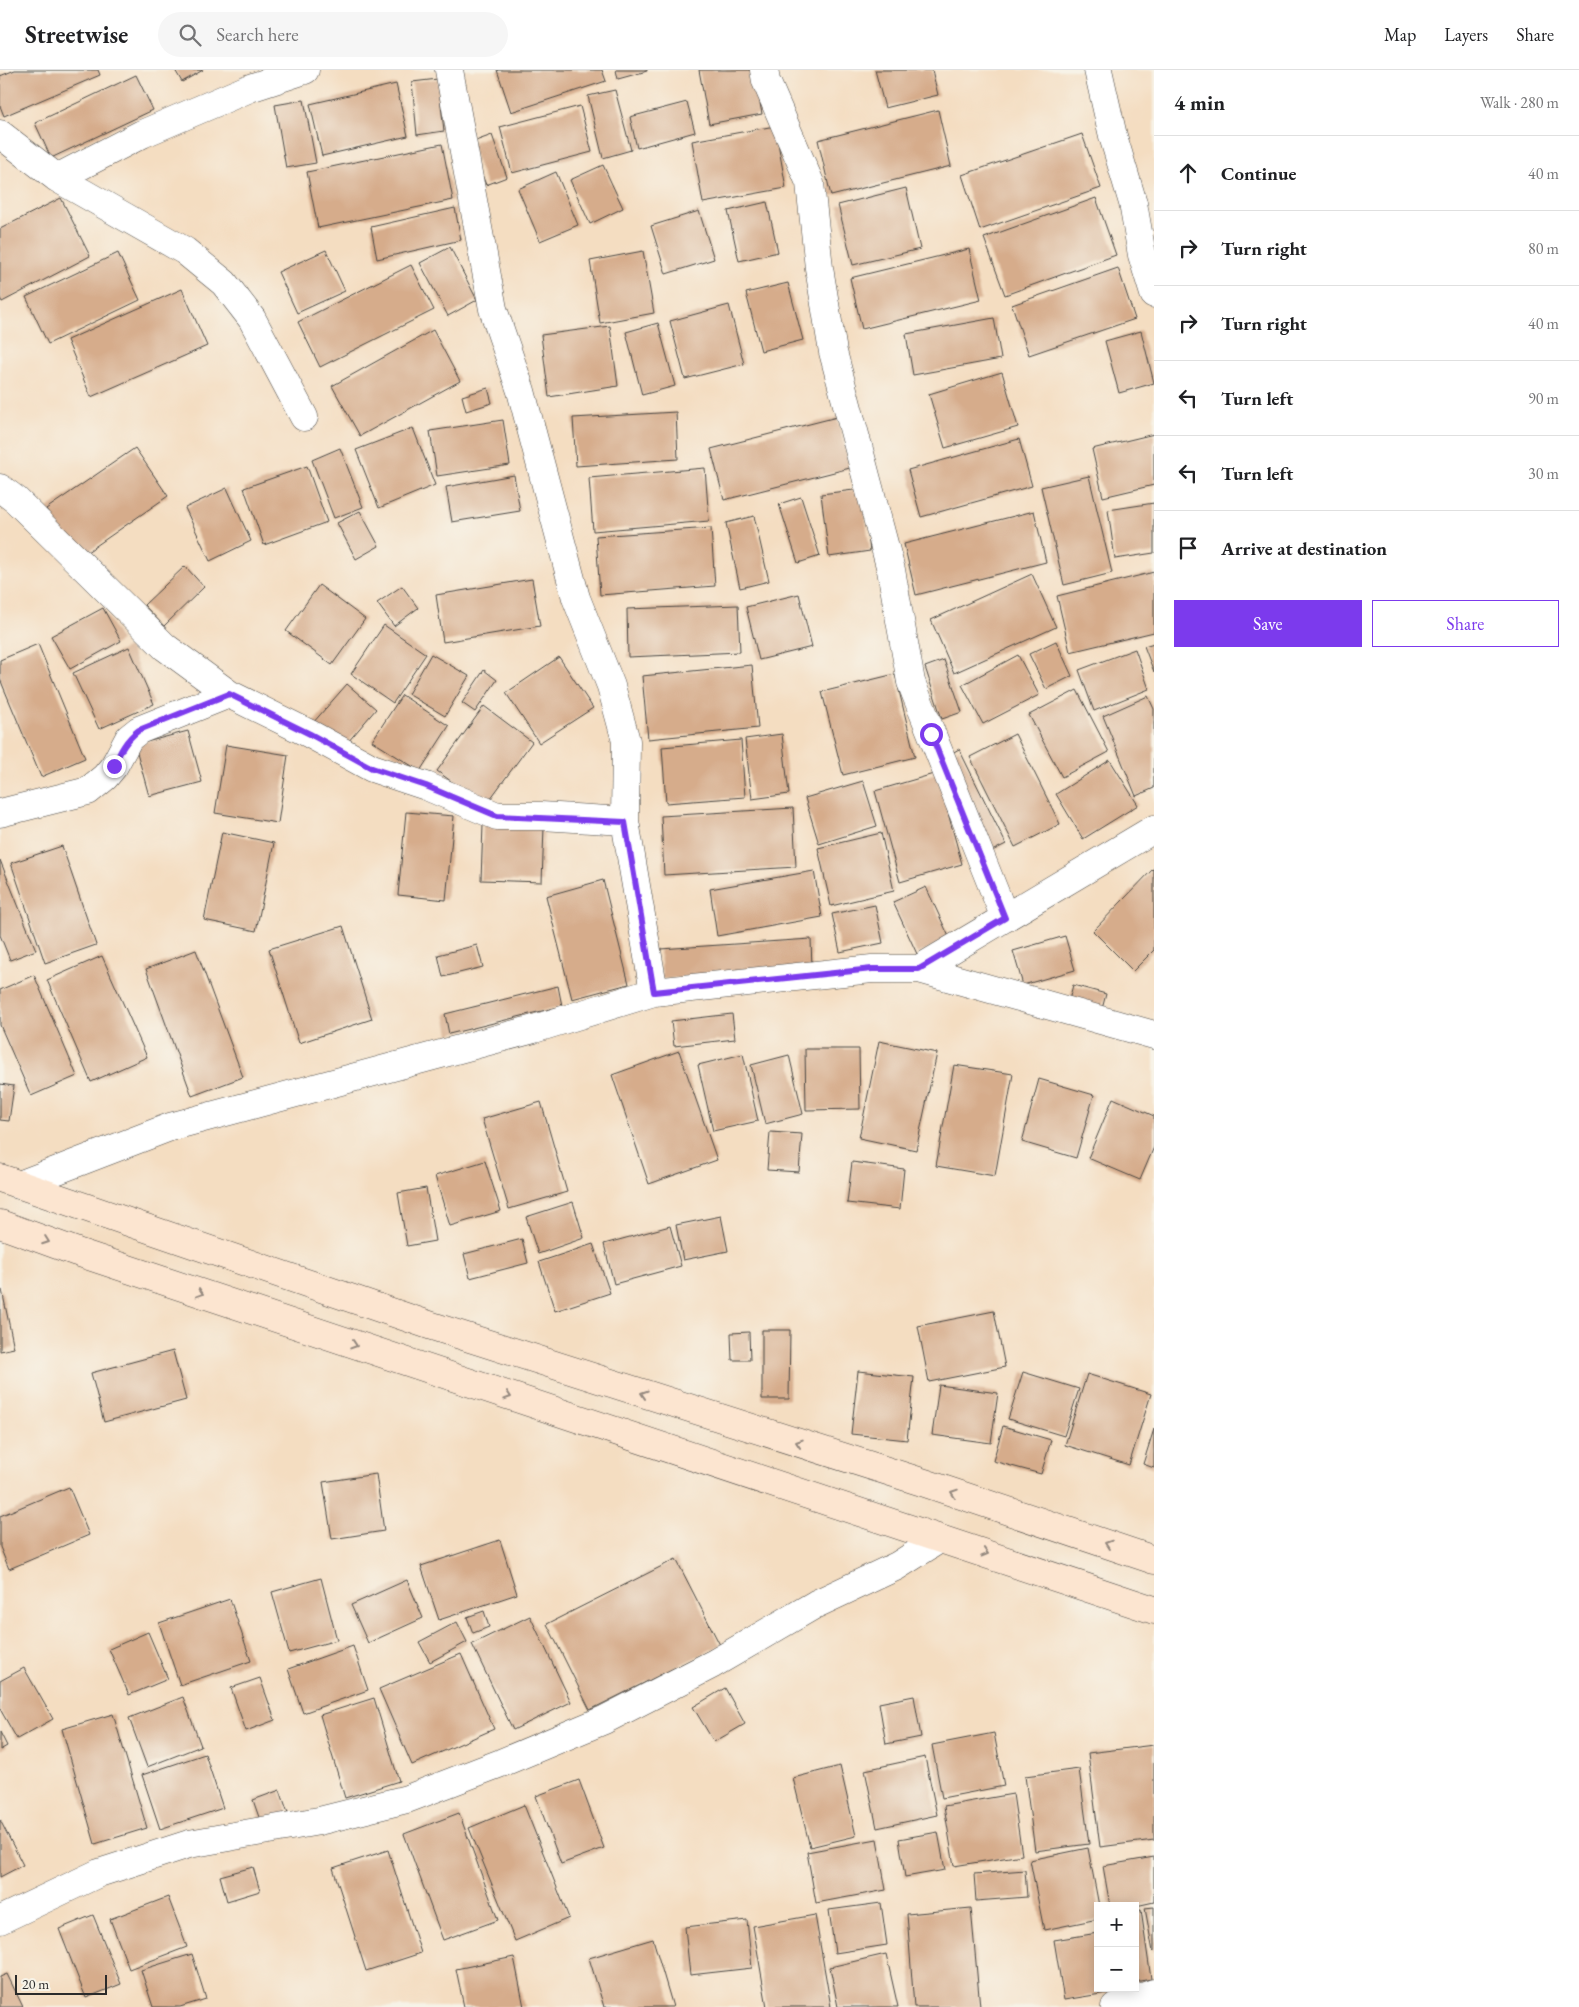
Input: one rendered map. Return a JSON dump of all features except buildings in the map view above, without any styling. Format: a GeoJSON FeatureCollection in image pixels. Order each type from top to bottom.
{"type":"FeatureCollection","features":[{"type":"Feature","properties":{"kind":"main road"},"geometry":{"type":"LineString","coordinates":[[10,1181],[432,1326],[925,1483],[1154,1560]]}},
{"type":"Feature","properties":{"kind":"main road"},"geometry":{"type":"LineString","coordinates":[[0,1224],[78,1252],[938,1540],[986,1553],[1154,1610]]}},
{"type":"Feature","properties":{"kind":"street"},"geometry":{"type":"LineString","coordinates":[[57,178],[142,134],[250,88],[305,70]]}},
{"type":"Feature","properties":{"kind":"street"},"geometry":{"type":"LineString","coordinates":[[449,70],[493,309],[521,391],[576,598],[611,686],[626,741],[625,822],[654,992]]}},
{"type":"Feature","properties":{"kind":"street"},"geometry":{"type":"LineString","coordinates":[[764,70],[810,183],[819,268],[833,352],[891,570],[911,682],[1005,918]]}},
{"type":"Feature","properties":{"kind":"street"},"geometry":{"type":"LineString","coordinates":[[1098,70],[1113,136],[1134,202],[1142,255],[1154,294]]}},
{"type":"Feature","properties":{"kind":"street"},"geometry":{"type":"LineString","coordinates":[[0,134],[57,178],[185,251],[224,283],[252,319],[304,417]]}},
{"type":"Feature","properties":{"kind":"street"},"geometry":{"type":"LineString","coordinates":[[0,488],[16,500],[165,647],[229,694],[310,734],[372,768],[426,786],[497,816],[625,822]]}},
{"type":"Feature","properties":{"kind":"street"},"geometry":{"type":"LineString","coordinates":[[0,813],[88,791],[105,778],[114,766],[121,749],[129,738],[139,730],[229,694]]}},
{"type":"Feature","properties":{"kind":"street"},"geometry":{"type":"LineString","coordinates":[[919,969],[1154,828]]}},
{"type":"Feature","properties":{"kind":"street"},"geometry":{"type":"LineString","coordinates":[[10,1181],[170,1127],[534,1029],[654,992],[872,969],[919,969],[1154,1035]]}},
{"type":"Feature","properties":{"kind":"street"},"geometry":{"type":"LineString","coordinates":[[0,1920],[99,1873],[189,1844],[319,1821],[398,1801],[501,1762],[604,1720],[713,1664],[816,1604],[898,1566],[938,1540]]}},
{"type":"Feature","properties":{"kind":"street"},"geometry":{"type":"LineString","coordinates":[[1115,2007],[1154,1993]]}},
{"type":"Feature","properties":{"kind":"route"},"geometry":{"type":"LineString","coordinates":[[114,766],[121,749],[129,738],[139,730],[229,694],[310,734],[372,768],[426,786],[497,816],[541,816],[625,822],[654,992],[872,969],[919,969],[1005,918],[931,734]]}}]}
